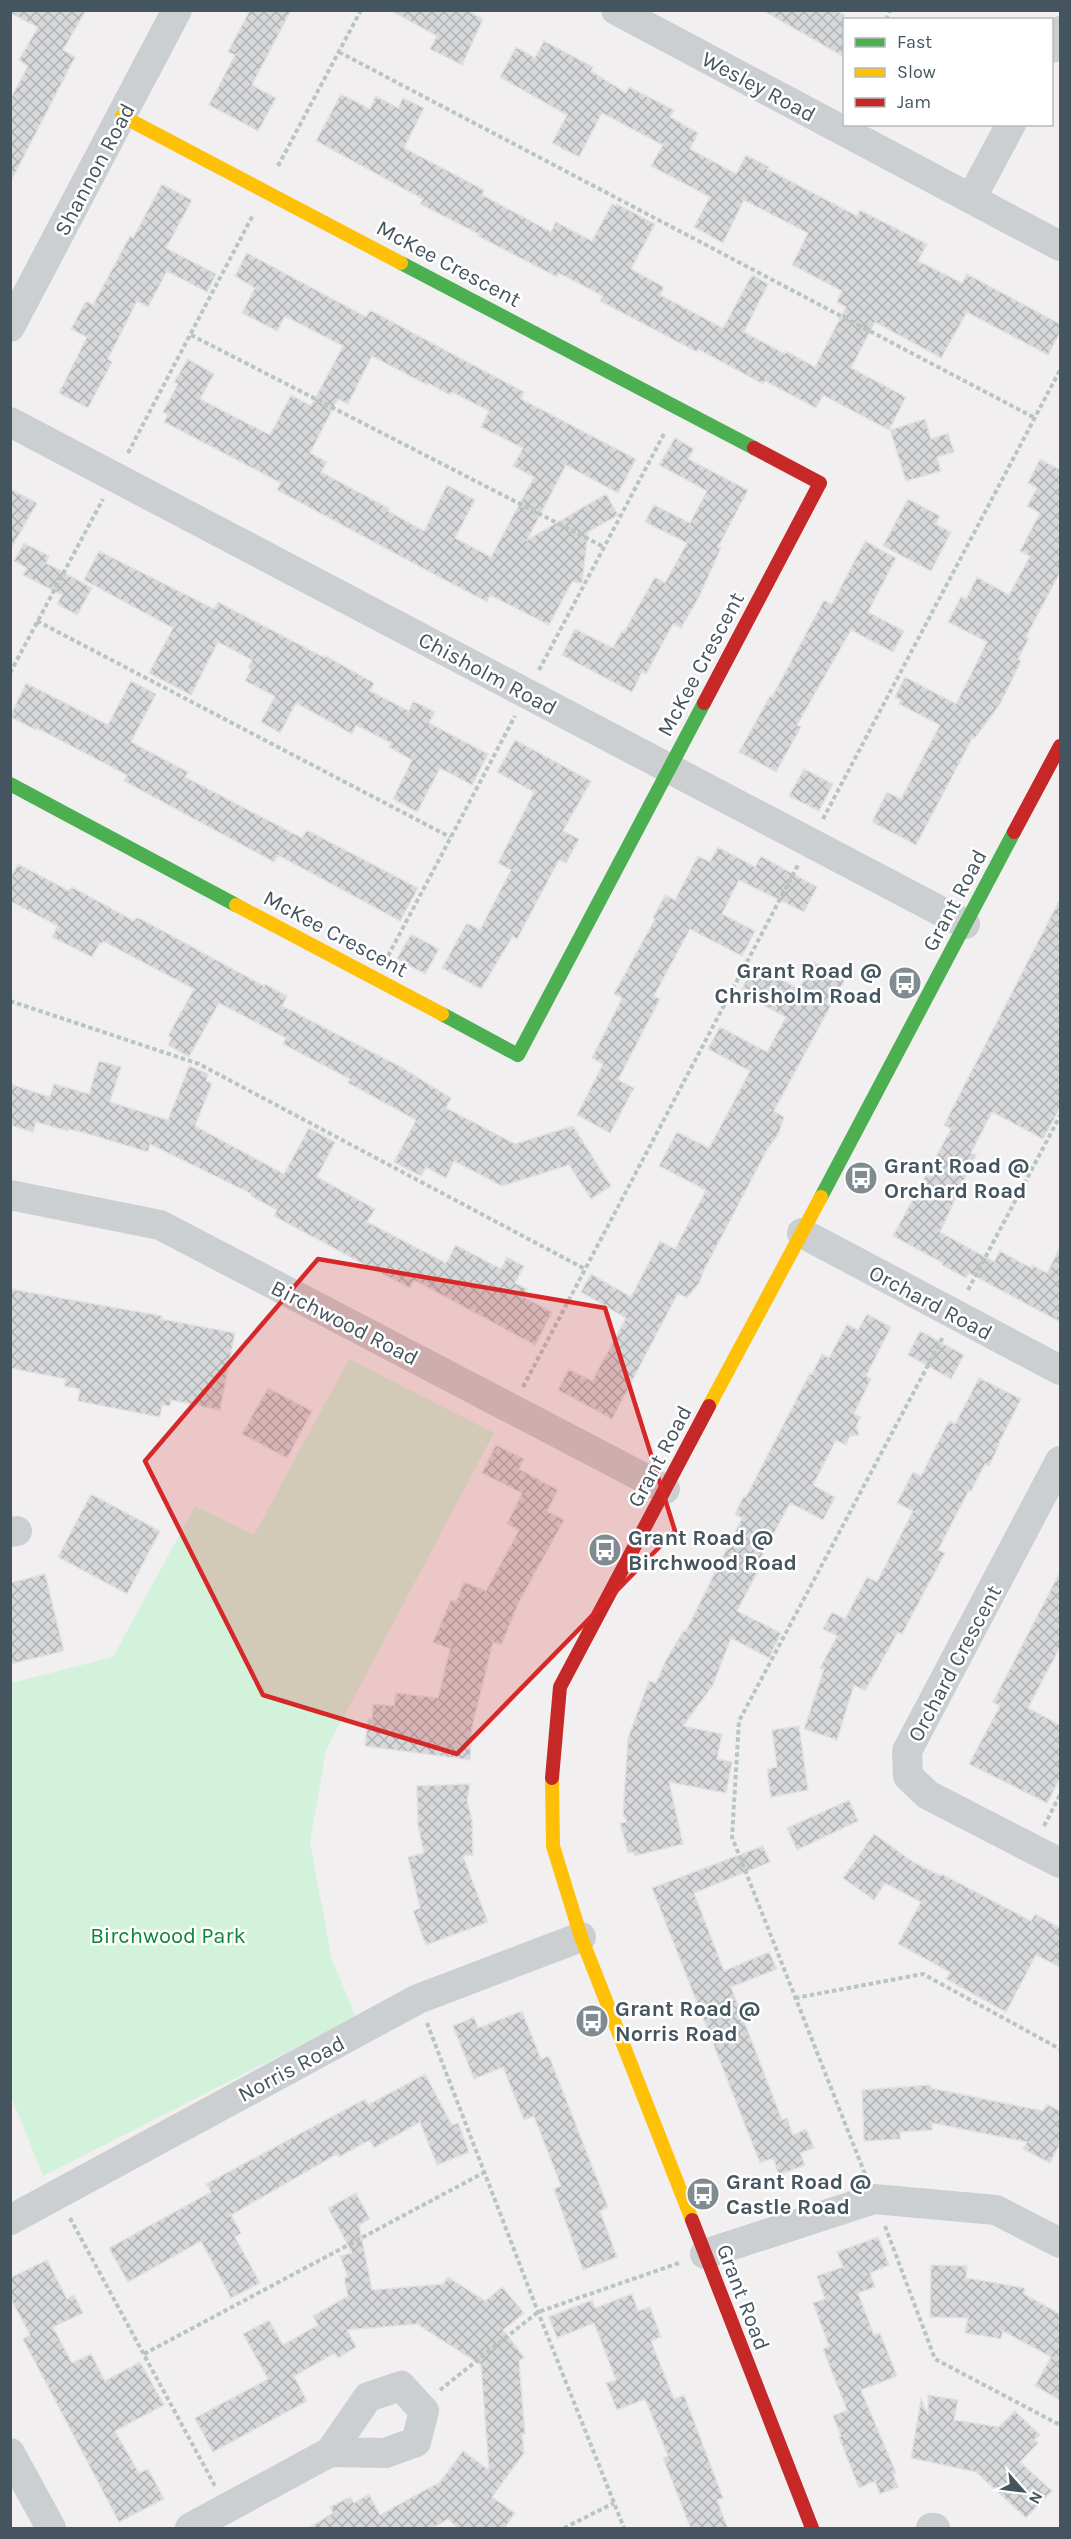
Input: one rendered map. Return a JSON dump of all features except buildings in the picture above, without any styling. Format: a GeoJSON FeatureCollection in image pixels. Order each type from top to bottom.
{"type":"FeatureCollection","features":[{"type":"Feature","properties":{"kind":"street","name":"Shannon Road"},"geometry":{"type":"LineString","coordinates":[[10,327],[177,10]]}},
{"type":"Feature","properties":{"kind":"street","name":"Wesley Road"},"geometry":{"type":"LineString","coordinates":[[616,10],[1060,246]]}},
{"type":"Feature","properties":{"kind":"street"},"geometry":{"type":"LineString","coordinates":[[1053,46],[1060,31]]}},
{"type":"Feature","properties":{"kind":"street","name":"McKee Crescent"},"geometry":{"type":"LineString","coordinates":[[10,784],[518,1055],[820,483],[122,116]]}},
{"type":"Feature","properties":{"kind":"street"},"geometry":{"type":"LineString","coordinates":[[971,199],[1010,126]]}},
{"type":"Feature","properties":{"kind":"street","name":"Chisholm Road"},"geometry":{"type":"LineString","coordinates":[[10,422],[965,924]]}},
{"type":"Feature","properties":{"kind":"street","name":"Grant Road"},"geometry":{"type":"LineString","coordinates":[[812,2529],[581,1937],[553,1846],[552,1766],[560,1687],[1060,746]]}},
{"type":"Feature","properties":{"kind":"street","name":"Birchwood Road"},"geometry":{"type":"LineString","coordinates":[[10,1195],[160,1226],[665,1489]]}},
{"type":"Feature","properties":{"kind":"street","name":"Orchard Road"},"geometry":{"type":"LineString","coordinates":[[802,1233],[1060,1370]]}},
{"type":"Feature","properties":{"kind":"street","name":"Orchard Crescent"},"geometry":{"type":"LineString","coordinates":[[1057,1477],[908,1751],[908,1776],[928,1795],[1060,1863]]}},
{"type":"Feature","properties":{"kind":"street","name":"Norris Road"},"geometry":{"type":"LineString","coordinates":[[10,2220],[418,1999],[581,1937]]}},
{"type":"Feature","properties":{"kind":"street"},"geometry":{"type":"LineString","coordinates":[[705,2254],[874,2199],[996,2210],[1060,2243]]}},
{"type":"Feature","properties":{"kind":"street"},"geometry":{"type":"LineString","coordinates":[[190,2529],[330,2452],[368,2397],[401,2386],[424,2411],[416,2442],[385,2453],[330,2452]]}},
{"type":"Feature","properties":{"kind":"street"},"geometry":{"type":"LineString","coordinates":[[10,2453],[51,2529]]}},
{"type":"Feature","properties":{"kind":"path"},"geometry":{"type":"LineString","coordinates":[[10,673],[191,335],[361,10]]}},
{"type":"Feature","properties":{"kind":"path"},"geometry":{"type":"LineString","coordinates":[[339,52],[1035,418]]}},
{"type":"Feature","properties":{"kind":"path"},"geometry":{"type":"LineString","coordinates":[[191,335],[604,547]]}},
{"type":"Feature","properties":{"kind":"path"},"geometry":{"type":"LineString","coordinates":[[511,1408],[1060,370]]}},
{"type":"Feature","properties":{"kind":"path"},"geometry":{"type":"LineString","coordinates":[[37,621],[450,837]]}},
{"type":"Feature","properties":{"kind":"path"},"geometry":{"type":"LineString","coordinates":[[10,1001],[199,1064],[585,1269]]}},
{"type":"Feature","properties":{"kind":"path"},"geometry":{"type":"LineString","coordinates":[[1060,1116],[739,1721],[732,1837],[935,2360],[1060,2425]]}},
{"type":"Feature","properties":{"kind":"path"},"geometry":{"type":"LineString","coordinates":[[1032,1848],[1060,1795]]}},
{"type":"Feature","properties":{"kind":"path"},"geometry":{"type":"LineString","coordinates":[[795,1998],[923,1974],[1060,2049]]}},
{"type":"Feature","properties":{"kind":"path"},"geometry":{"type":"LineString","coordinates":[[418,1999],[624,2529]]}},
{"type":"Feature","properties":{"kind":"path"},"geometry":{"type":"LineString","coordinates":[[144,2354],[485,2172]]}},
{"type":"Feature","properties":{"kind":"path"},"geometry":{"type":"LineString","coordinates":[[57,2194],[228,2509]]}},
{"type":"Feature","properties":{"kind":"path"},"geometry":{"type":"LineString","coordinates":[[419,2406],[538,2312],[705,2254]]}},
{"type":"Feature","properties":{"kind":"path"},"geometry":{"type":"LineString","coordinates":[[564,2529],[614,2503]]}},
{"type":"Feature","properties":{"kind":"highlighted area"},"geometry":{"type":"Polygon","coordinates":[[[318,1259],[605,1308],[675,1531],[457,1754],[263,1695],[145,1461],[318,1259]]]}},
{"type":"Feature","properties":{"kind":"green space","name":"Birchwood Park"},"geometry":{"type":"Polygon","coordinates":[[[349,1359],[494,1433],[326,1750],[310,1843],[332,1960],[356,2017],[43,2176],[11,2096],[11,1683],[113,1657],[195,1506],[254,1535],[349,1359]]]}},
{"type":"Feature","properties":{"kind":"traffic: fast"},"geometry":{"type":"LineString","coordinates":[[401,263],[754,448]]}},
{"type":"Feature","properties":{"kind":"traffic: fast"},"geometry":{"type":"LineString","coordinates":[[442,1014],[518,1055],[704,703]]}},
{"type":"Feature","properties":{"kind":"traffic: fast"},"geometry":{"type":"LineString","coordinates":[[10,784],[236,905]]}},
{"type":"Feature","properties":{"kind":"traffic: fast"},"geometry":{"type":"LineString","coordinates":[[821,1197],[1014,832]]}},
{"type":"Feature","properties":{"kind":"traffic: slow"},"geometry":{"type":"LineString","coordinates":[[122,116],[401,263]]}},
{"type":"Feature","properties":{"kind":"traffic: slow"},"geometry":{"type":"LineString","coordinates":[[236,905],[442,1014]]}},
{"type":"Feature","properties":{"kind":"traffic: slow"},"geometry":{"type":"LineString","coordinates":[[709,1406],[821,1197]]}},
{"type":"Feature","properties":{"kind":"traffic: slow"},"geometry":{"type":"LineString","coordinates":[[552,1778],[553,1846],[581,1937],[692,2220]]}},
{"type":"Feature","properties":{"kind":"traffic: jam"},"geometry":{"type":"LineString","coordinates":[[704,703],[820,483],[754,448]]}},
{"type":"Feature","properties":{"kind":"traffic: jam"},"geometry":{"type":"LineString","coordinates":[[1014,832],[1060,746]]}},
{"type":"Feature","properties":{"kind":"traffic: jam"},"geometry":{"type":"LineString","coordinates":[[552,1778],[560,1687],[709,1406]]}},
{"type":"Feature","properties":{"kind":"traffic: jam"},"geometry":{"type":"LineString","coordinates":[[692,2220],[812,2528]]}},
{"type":"Feature","properties":{"kind":"place","name":"Grant Road @ Chrisholm Road"},"geometry":{"type":"Point","coordinates":[905,983]}},
{"type":"Feature","properties":{"kind":"place","name":"Grant Road @ Orchard Road"},"geometry":{"type":"Point","coordinates":[861,1178]}},
{"type":"Feature","properties":{"kind":"place","name":"Grant Road @ Birchwood Road"},"geometry":{"type":"Point","coordinates":[605,1550]}},
{"type":"Feature","properties":{"kind":"place","name":"Grant Road @ Norris Road"},"geometry":{"type":"Point","coordinates":[592,2021]}},
{"type":"Feature","properties":{"kind":"place","name":"Grant Road @ Castle Road"},"geometry":{"type":"Point","coordinates":[703,2194]}}]}
